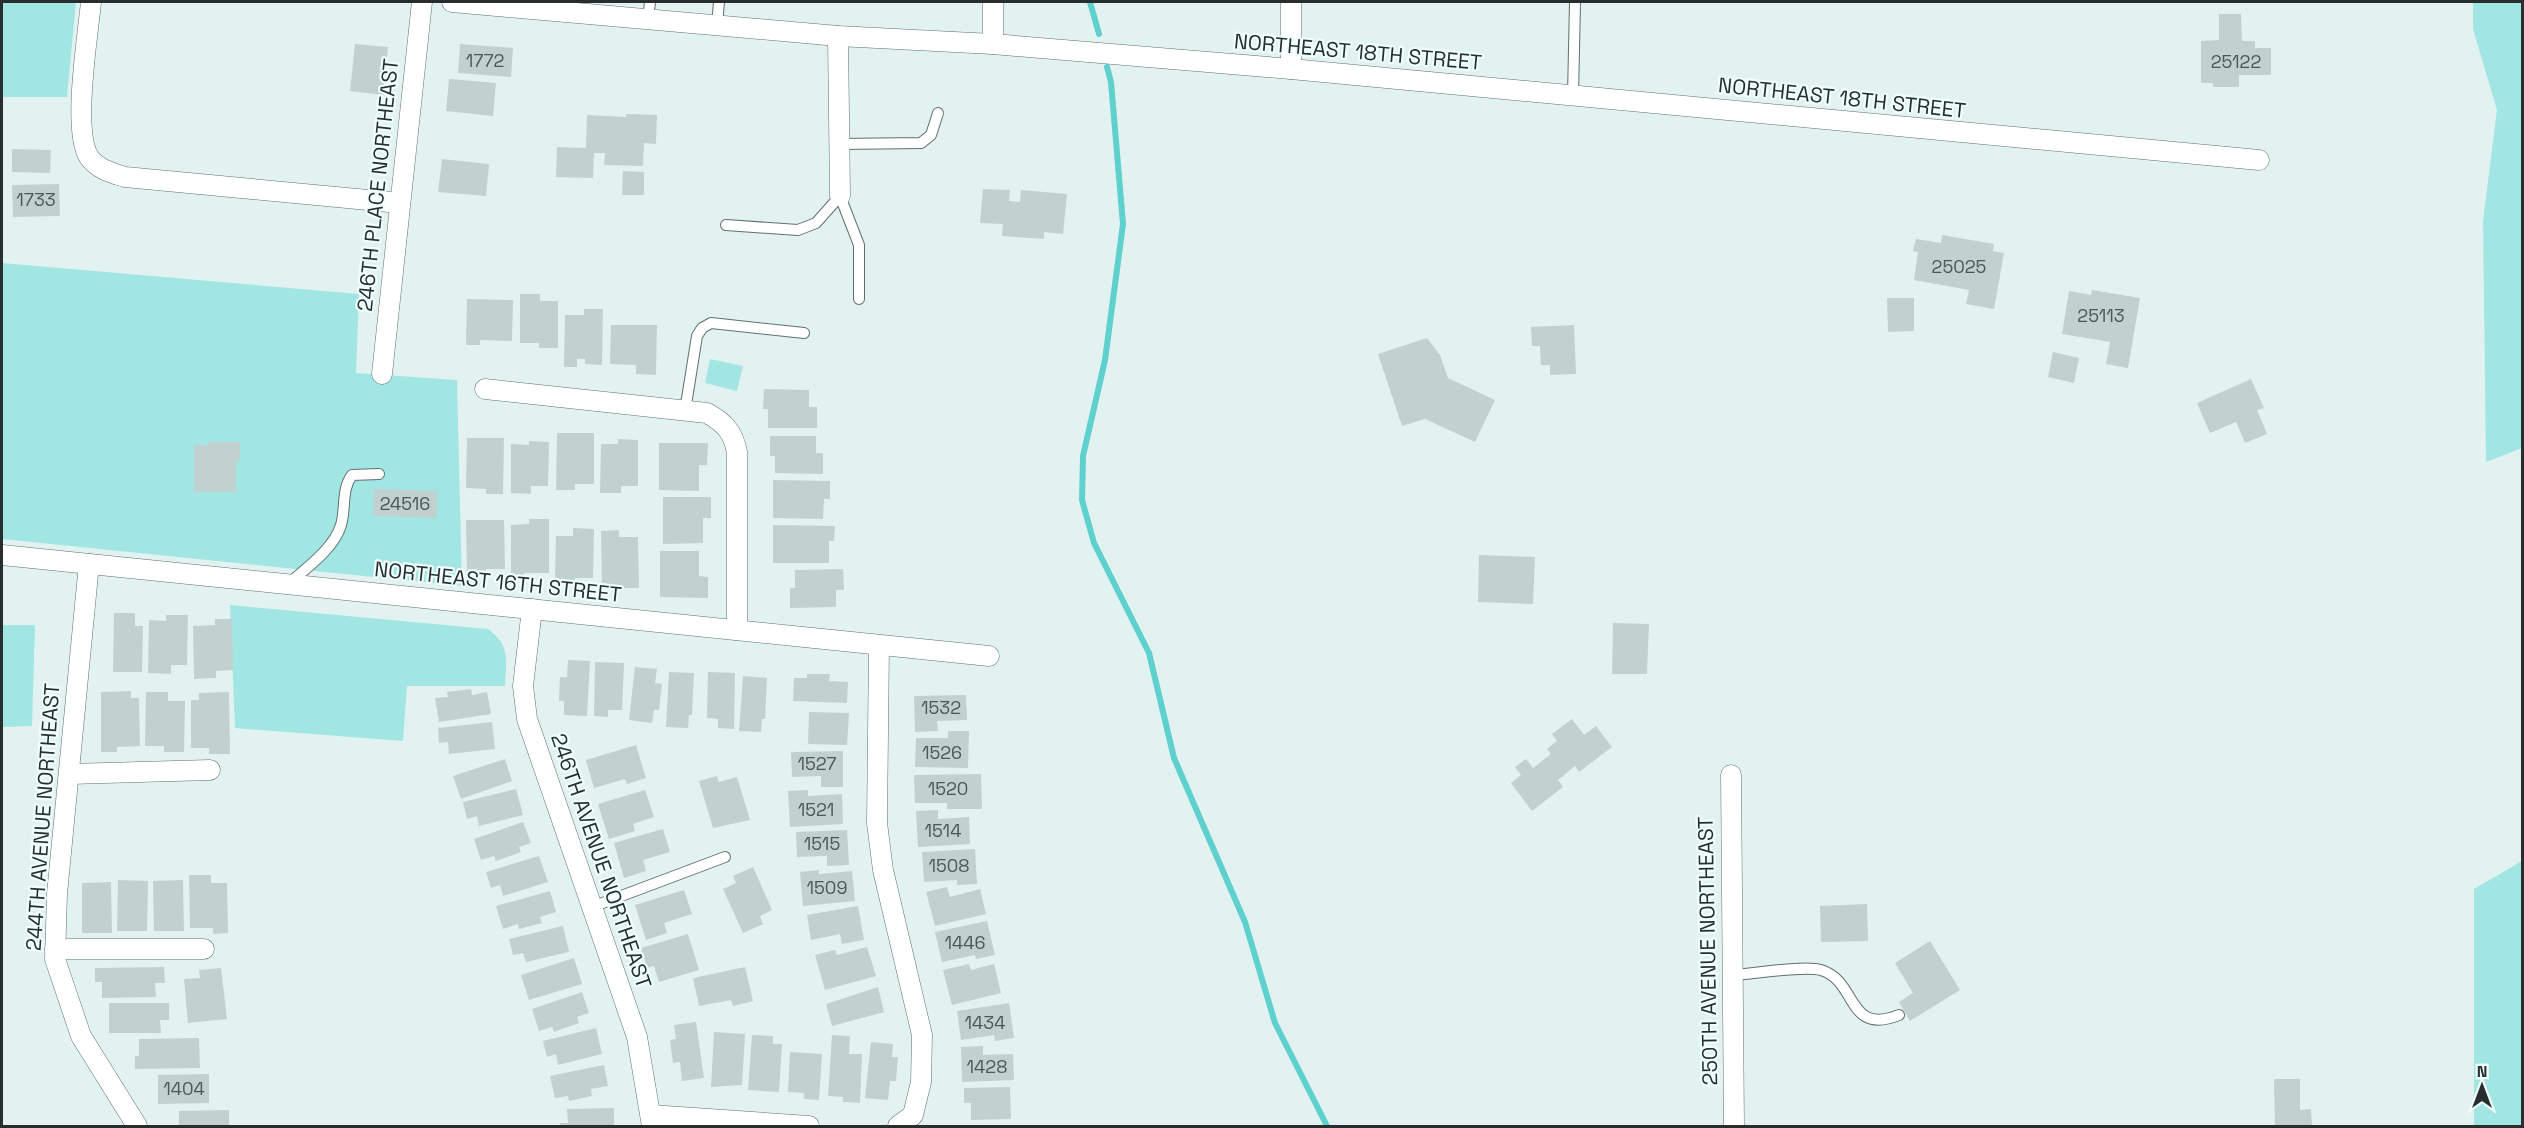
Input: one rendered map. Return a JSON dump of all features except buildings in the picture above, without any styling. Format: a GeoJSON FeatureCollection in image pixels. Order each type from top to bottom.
{"type":"FeatureCollection","features":[{"type":"Feature","properties":{"kind":"street"},"geometry":{"type":"LineString","coordinates":[[91,2],[80,128],[89,158],[98,166],[125,177],[400,203]]}},
{"type":"Feature","properties":{"kind":"street","name":"246TH PLACE NORTHEAST"},"geometry":{"type":"LineString","coordinates":[[382,374],[422,2]]}},
{"type":"Feature","properties":{"kind":"street","name":"NORTHEAST 18TH STREET"},"geometry":{"type":"LineString","coordinates":[[452,2],[649,10],[717,25],[838,36],[993,44],[1291,69],[2259,160]]}},
{"type":"Feature","properties":{"kind":"street"},"geometry":{"type":"LineString","coordinates":[[993,2],[993,44]]}},
{"type":"Feature","properties":{"kind":"street"},"geometry":{"type":"LineString","coordinates":[[1291,2],[1291,69]]}},
{"type":"Feature","properties":{"kind":"street"},"geometry":{"type":"LineString","coordinates":[[838,36],[840,196]]}},
{"type":"Feature","properties":{"kind":"street"},"geometry":{"type":"LineString","coordinates":[[485,389],[707,413],[727,427],[734,438],[737,452],[737,630]]}},
{"type":"Feature","properties":{"kind":"street","name":"NORTHEAST 16TH STREET"},"geometry":{"type":"LineString","coordinates":[[2,555],[989,656]]}},
{"type":"Feature","properties":{"kind":"street","name":"244TH AVENUE NORTHEAST"},"geometry":{"type":"LineString","coordinates":[[89,564],[69,774],[55,959],[81,1036],[137,1126]]}},
{"type":"Feature","properties":{"kind":"street","name":"246TH AVENUE NORTHEAST"},"geometry":{"type":"LineString","coordinates":[[532,609],[523,686],[527,719],[637,1037],[652,1121]]}},
{"type":"Feature","properties":{"kind":"street"},"geometry":{"type":"LineString","coordinates":[[879,645],[877,823],[883,870],[922,1035],[921,1082],[905,1121]]}},
{"type":"Feature","properties":{"kind":"street"},"geometry":{"type":"LineString","coordinates":[[69,774],[210,770]]}},
{"type":"Feature","properties":{"kind":"street","name":"250TH AVENUE NORTHEAST"},"geometry":{"type":"LineString","coordinates":[[1731,775],[1734,1126]]}},
{"type":"Feature","properties":{"kind":"street"},"geometry":{"type":"LineString","coordinates":[[55,949],[204,949]]}},
{"type":"Feature","properties":{"kind":"street"},"geometry":{"type":"LineString","coordinates":[[652,1121],[809,1126]]}},
{"type":"Feature","properties":{"kind":"lane"},"geometry":{"type":"LineString","coordinates":[[717,25],[719,2]]}},
{"type":"Feature","properties":{"kind":"lane"},"geometry":{"type":"LineString","coordinates":[[1573,96],[1575,2]]}},
{"type":"Feature","properties":{"kind":"lane"},"geometry":{"type":"LineString","coordinates":[[839,144],[921,143],[931,135],[938,113]]}},
{"type":"Feature","properties":{"kind":"lane"},"geometry":{"type":"LineString","coordinates":[[726,225],[798,230],[816,224],[840,196],[859,245],[859,299]]}},
{"type":"Feature","properties":{"kind":"lane"},"geometry":{"type":"LineString","coordinates":[[685,411],[697,336],[706,325],[711,323],[804,333]]}},
{"type":"Feature","properties":{"kind":"lane"},"geometry":{"type":"LineString","coordinates":[[287,585],[335,538],[340,527],[347,482],[352,475],[379,474]]}},
{"type":"Feature","properties":{"kind":"lane"},"geometry":{"type":"LineString","coordinates":[[592,907],[725,857]]}},
{"type":"Feature","properties":{"kind":"lane"},"geometry":{"type":"LineString","coordinates":[[1733,975],[1818,969],[1834,975],[1859,1013],[1869,1020],[1887,1020],[1899,1015]]}},
{"type":"Feature","properties":{"kind":"shaded area"},"geometry":{"type":"Polygon","coordinates":[[[2,2],[76,2],[67,97],[2,97],[2,2]]]}},
{"type":"Feature","properties":{"kind":"shaded area"},"geometry":{"type":"Polygon","coordinates":[[[2473,2],[2522,2],[2522,448],[2486,462],[2483,221],[2497,110],[2473,29],[2473,2]]]}},
{"type":"Feature","properties":{"kind":"shaded area"},"geometry":{"type":"Polygon","coordinates":[[[2,263],[359,294],[356,373],[457,380],[462,586],[2,539],[2,263]]]}},
{"type":"Feature","properties":{"kind":"shaded area"},"geometry":{"type":"Polygon","coordinates":[[[710,359],[743,366],[737,391],[705,383],[710,359]]]}},
{"type":"Feature","properties":{"kind":"shaded area"},"geometry":{"type":"Polygon","coordinates":[[[230,605],[488,629],[504,647],[505,686],[407,686],[403,741],[235,728],[230,605]]]}},
{"type":"Feature","properties":{"kind":"shaded area"},"geometry":{"type":"Polygon","coordinates":[[[2,625],[35,625],[32,726],[2,727],[2,625]]]}},
{"type":"Feature","properties":{"kind":"shaded area"},"geometry":{"type":"Polygon","coordinates":[[[2522,861],[2522,1126],[2474,1126],[2474,889],[2522,861]]]}},
{"type":"Feature","properties":{"kind":"waterway"},"geometry":{"type":"LineString","coordinates":[[1090,2],[1099,34]]}},
{"type":"Feature","properties":{"kind":"waterway"},"geometry":{"type":"LineString","coordinates":[[1107,67],[1111,82],[1123,224],[1105,360],[1083,456],[1082,500],[1094,543],[1149,653],[1174,758],[1245,922],[1275,1023],[1327,1126]]}}]}
